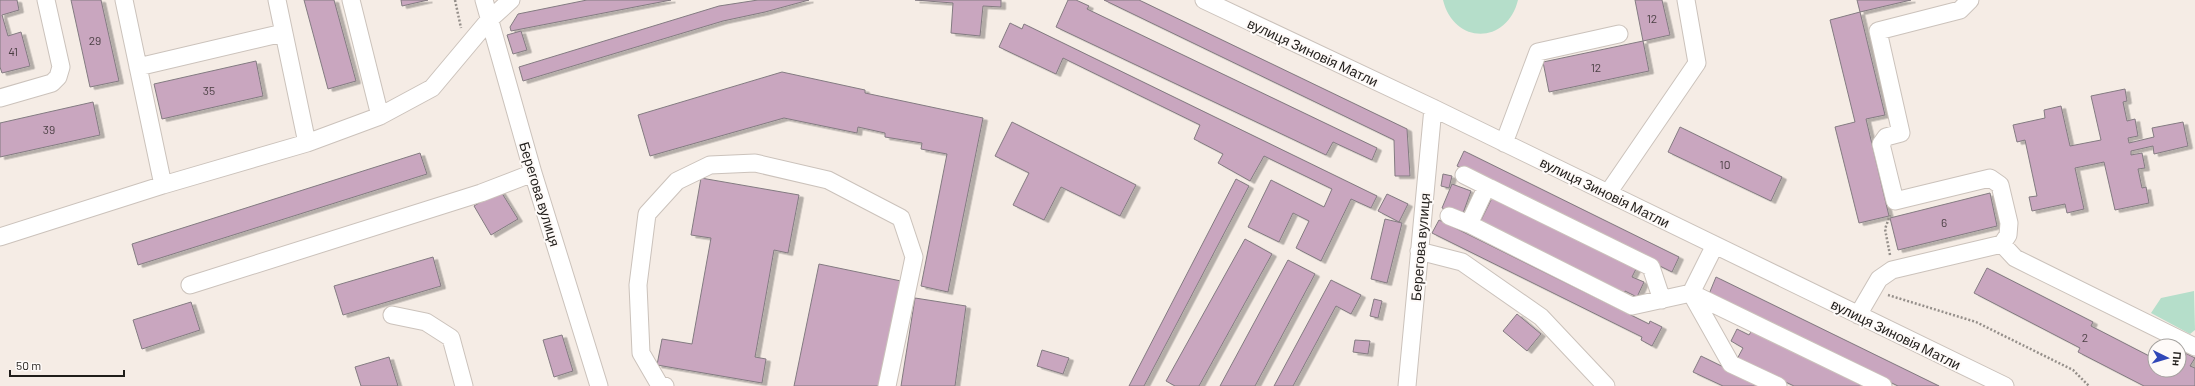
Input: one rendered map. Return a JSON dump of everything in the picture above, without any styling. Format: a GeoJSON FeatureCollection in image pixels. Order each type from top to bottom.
{"type":"FeatureCollection","features":[{"type":"Feature","properties":{"kind":"street"},"geometry":{"type":"LineString","coordinates":[[0,98],[52,83],[58,77],[61,67],[46,0]]}},
{"type":"Feature","properties":{"kind":"street"},"geometry":{"type":"LineString","coordinates":[[124,0],[163,185]]}},
{"type":"Feature","properties":{"kind":"street"},"geometry":{"type":"LineString","coordinates":[[278,0],[283,33],[307,143]]}},
{"type":"Feature","properties":{"kind":"street"},"geometry":{"type":"LineString","coordinates":[[351,0],[380,116]]}},
{"type":"Feature","properties":{"kind":"street","name":"Берегова вулиця"},"geometry":{"type":"LineString","coordinates":[[484,0],[533,173],[599,386]]}},
{"type":"Feature","properties":{"kind":"street"},"geometry":{"type":"LineString","coordinates":[[0,237],[163,185],[307,143],[380,116],[432,88],[489,20],[511,0]]}},
{"type":"Feature","properties":{"kind":"street","name":"вулиця Зиновія Матли"},"geometry":{"type":"LineString","coordinates":[[1204,0],[1433,108],[2005,386]]}},
{"type":"Feature","properties":{"kind":"street"},"geometry":{"type":"LineString","coordinates":[[1608,193],[1697,63],[1686,0]]}},
{"type":"Feature","properties":{"kind":"street"},"geometry":{"type":"LineString","coordinates":[[1858,315],[1879,279],[1892,270],[2002,244],[2008,235],[2009,223],[2000,185],[1990,178],[1895,201],[1881,144],[1886,137],[1901,133],[1878,31],[1960,10],[1970,0]]}},
{"type":"Feature","properties":{"kind":"street"},"geometry":{"type":"LineString","coordinates":[[138,67],[283,33]]}},
{"type":"Feature","properties":{"kind":"street"},"geometry":{"type":"LineString","coordinates":[[1504,143],[1538,52],[1619,34]]}},
{"type":"Feature","properties":{"kind":"street","name":"Берегова вулиця"},"geometry":{"type":"LineString","coordinates":[[1407,386],[1433,108]]}},
{"type":"Feature","properties":{"kind":"street"},"geometry":{"type":"LineString","coordinates":[[665,386],[659,384],[641,353],[638,285],[647,214],[677,181],[710,165],[755,163],[828,180],[901,218],[914,257],[887,386]]}},
{"type":"Feature","properties":{"kind":"street"},"geometry":{"type":"LineString","coordinates":[[190,285],[481,193],[533,173]]}},
{"type":"Feature","properties":{"kind":"street"},"geometry":{"type":"LineString","coordinates":[[1464,175],[1651,267],[1662,300]]}},
{"type":"Feature","properties":{"kind":"street"},"geometry":{"type":"LineString","coordinates":[[1469,224],[1485,190],[1490,188]]}},
{"type":"Feature","properties":{"kind":"street"},"geometry":{"type":"LineString","coordinates":[[1449,216],[1469,224],[1632,306],[1691,293],[1882,386]]}},
{"type":"Feature","properties":{"kind":"street"},"geometry":{"type":"LineString","coordinates":[[2002,244],[2015,258],[2194,345]]}},
{"type":"Feature","properties":{"kind":"street"},"geometry":{"type":"LineString","coordinates":[[1691,293],[1715,246]]}},
{"type":"Feature","properties":{"kind":"street"},"geometry":{"type":"LineString","coordinates":[[1419,251],[1462,262],[1540,317],[1606,386]]}},
{"type":"Feature","properties":{"kind":"street"},"geometry":{"type":"LineString","coordinates":[[1691,293],[1731,364],[1778,386]]}},
{"type":"Feature","properties":{"kind":"street"},"geometry":{"type":"LineString","coordinates":[[392,315],[426,322],[451,338],[464,386]]}},
{"type":"Feature","properties":{"kind":"path"},"geometry":{"type":"LineString","coordinates":[[455,0],[465,48]]}},
{"type":"Feature","properties":{"kind":"path"},"geometry":{"type":"LineString","coordinates":[[1892,270],[1885,229],[1895,201]]}},
{"type":"Feature","properties":{"kind":"path"},"geometry":{"type":"LineString","coordinates":[[1872,290],[1976,322],[2073,370],[2089,386]]}},
{"type":"Feature","properties":{"kind":"green space"},"geometry":{"type":"Polygon","coordinates":[[[1443,0],[1518,0],[1512,15],[1503,25],[1492,32],[1480,34],[1469,32],[1458,25],[1449,15],[1443,0]]]}},
{"type":"Feature","properties":{"kind":"green space"},"geometry":{"type":"Polygon","coordinates":[[[2194,291],[2195,330],[2190,334],[2151,313],[2161,298],[2194,291]]]}},
{"type":"Feature","properties":{"kind":"building"},"geometry":{"type":"Polygon","coordinates":[[[0,0],[17,0],[19,10],[2,15],[8,36],[21,32],[30,66],[2,73],[0,67],[0,0]]]}},
{"type":"Feature","properties":{"kind":"building"},"geometry":{"type":"Polygon","coordinates":[[[71,0],[101,0],[119,81],[90,87],[71,0]]]}},
{"type":"Feature","properties":{"kind":"building"},"geometry":{"type":"Polygon","coordinates":[[[304,0],[334,0],[356,81],[328,89],[304,0]]]}},
{"type":"Feature","properties":{"kind":"building"},"geometry":{"type":"Polygon","coordinates":[[[401,0],[428,0],[402,6],[401,0]]]}},
{"type":"Feature","properties":{"kind":"building"},"geometry":{"type":"Polygon","coordinates":[[[587,0],[671,0],[511,31],[510,27],[518,14],[587,0]]]}},
{"type":"Feature","properties":{"kind":"building"},"geometry":{"type":"Polygon","coordinates":[[[758,0],[809,0],[765,12],[723,21],[523,81],[519,67],[719,6],[758,0]]]}},
{"type":"Feature","properties":{"kind":"building"},"geometry":{"type":"Polygon","coordinates":[[[915,0],[1001,0],[1001,7],[983,6],[980,36],[951,33],[953,3],[915,0]]]}},
{"type":"Feature","properties":{"kind":"building"},"geometry":{"type":"Polygon","coordinates":[[[1068,0],[1076,0],[1089,6],[1087,9],[1377,148],[1372,160],[1333,142],[1326,155],[1056,27],[1068,0]]]}},
{"type":"Feature","properties":{"kind":"building"},"geometry":{"type":"Polygon","coordinates":[[[1104,0],[1139,0],[1407,129],[1410,176],[1395,176],[1394,140],[1104,0]]]}},
{"type":"Feature","properties":{"kind":"building"},"geometry":{"type":"Polygon","coordinates":[[[1635,0],[1662,0],[1670,35],[1643,41],[1635,0]]]}},
{"type":"Feature","properties":{"kind":"building"},"geometry":{"type":"Polygon","coordinates":[[[1857,0],[1911,0],[1860,12],[1857,0]]]}},
{"type":"Feature","properties":{"kind":"building"},"geometry":{"type":"Polygon","coordinates":[[[1860,12],[1885,115],[1866,119],[1889,216],[1859,223],[1835,127],[1855,122],[1830,20],[1860,12]]]}},
{"type":"Feature","properties":{"kind":"building"},"geometry":{"type":"Polygon","coordinates":[[[1010,23],[1022,29],[1024,24],[1377,196],[1371,208],[1351,199],[1321,261],[1296,248],[1309,221],[1293,213],[1279,242],[1248,227],[1271,180],[1324,207],[1332,189],[1264,156],[1250,181],[1218,163],[1223,154],[1194,139],[1200,125],[1063,58],[1056,74],[999,47],[1010,23]]]}},
{"type":"Feature","properties":{"kind":"building"},"geometry":{"type":"Polygon","coordinates":[[[521,31],[527,50],[513,54],[507,35],[521,31]]]}},
{"type":"Feature","properties":{"kind":"building"},"geometry":{"type":"Polygon","coordinates":[[[1643,41],[1649,71],[1549,92],[1543,62],[1643,41]]]}},
{"type":"Feature","properties":{"kind":"building"},"geometry":{"type":"Polygon","coordinates":[[[256,61],[263,96],[162,119],[154,84],[256,61]]]}},
{"type":"Feature","properties":{"kind":"building"},"geometry":{"type":"Polygon","coordinates":[[[782,72],[865,90],[865,93],[983,118],[948,292],[921,286],[947,154],[921,149],[922,143],[885,137],[885,133],[858,127],[857,133],[784,118],[650,156],[638,115],[782,72]]]}},
{"type":"Feature","properties":{"kind":"building"},"geometry":{"type":"Polygon","coordinates":[[[2125,89],[2127,101],[2123,102],[2127,121],[2135,119],[2138,136],[2128,138],[2129,143],[2154,137],[2152,128],[2183,122],[2188,146],[2154,154],[2153,146],[2131,151],[2131,155],[2142,153],[2145,168],[2138,169],[2142,188],[2146,187],[2149,203],[2115,210],[2104,162],[2075,168],[2084,209],[2067,213],[2065,204],[2032,211],[2029,197],[2037,196],[2025,140],[2017,142],[2013,125],[2045,118],[2044,110],[2061,106],[2070,146],[2101,140],[2091,96],[2125,89]]]}},
{"type":"Feature","properties":{"kind":"building"},"geometry":{"type":"Polygon","coordinates":[[[93,102],[100,135],[0,157],[0,123],[93,102]]]}},
{"type":"Feature","properties":{"kind":"building"},"geometry":{"type":"Polygon","coordinates":[[[1012,122],[1136,185],[1120,216],[1061,187],[1044,220],[1013,205],[1029,173],[995,156],[1012,122]]]}},
{"type":"Feature","properties":{"kind":"building"},"geometry":{"type":"Polygon","coordinates":[[[1680,127],[1782,177],[1771,201],[1668,152],[1680,127]]]}},
{"type":"Feature","properties":{"kind":"building"},"geometry":{"type":"Polygon","coordinates":[[[1464,151],[1679,257],[1672,272],[1457,166],[1464,151]]]}},
{"type":"Feature","properties":{"kind":"building"},"geometry":{"type":"Polygon","coordinates":[[[420,153],[427,174],[138,265],[132,244],[420,153]]]}},
{"type":"Feature","properties":{"kind":"building"},"geometry":{"type":"Polygon","coordinates":[[[1443,174],[1452,176],[1449,188],[1441,186],[1443,174]]]}},
{"type":"Feature","properties":{"kind":"building"},"geometry":{"type":"Polygon","coordinates":[[[701,178],[799,195],[788,253],[774,250],[755,357],[766,359],[762,383],[657,365],[662,339],[692,344],[711,238],[691,235],[701,178]]]}},
{"type":"Feature","properties":{"kind":"building"},"geometry":{"type":"Polygon","coordinates":[[[1236,179],[1249,186],[1144,386],[1129,386],[1236,179]]]}},
{"type":"Feature","properties":{"kind":"building"},"geometry":{"type":"Polygon","coordinates":[[[1452,184],[1471,191],[1462,216],[1442,208],[1452,184]]]}},
{"type":"Feature","properties":{"kind":"building"},"geometry":{"type":"Polygon","coordinates":[[[500,190],[518,219],[491,235],[474,206],[500,190]]]}},
{"type":"Feature","properties":{"kind":"building"},"geometry":{"type":"Polygon","coordinates":[[[1990,193],[1997,226],[1898,250],[1890,218],[1990,193]]]}},
{"type":"Feature","properties":{"kind":"building"},"geometry":{"type":"Polygon","coordinates":[[[1387,194],[1408,204],[1399,222],[1378,211],[1387,194]]]}},
{"type":"Feature","properties":{"kind":"building"},"geometry":{"type":"Polygon","coordinates":[[[1492,198],[1636,269],[1632,277],[1644,282],[1637,297],[1625,291],[1622,297],[1478,226],[1492,198]]]}},
{"type":"Feature","properties":{"kind":"building"},"geometry":{"type":"Polygon","coordinates":[[[1385,219],[1402,223],[1387,283],[1371,279],[1385,219]]]}},
{"type":"Feature","properties":{"kind":"building"},"geometry":{"type":"Polygon","coordinates":[[[1439,220],[1649,324],[1650,321],[1662,327],[1652,346],[1641,340],[1642,337],[1432,233],[1439,220]]]}},
{"type":"Feature","properties":{"kind":"building"},"geometry":{"type":"Polygon","coordinates":[[[1245,239],[1272,254],[1199,386],[1175,386],[1166,381],[1245,239]]]}},
{"type":"Feature","properties":{"kind":"building"},"geometry":{"type":"Polygon","coordinates":[[[433,257],[441,286],[343,315],[334,286],[433,257]]]}},
{"type":"Feature","properties":{"kind":"building"},"geometry":{"type":"Polygon","coordinates":[[[1288,260],[1315,274],[1255,386],[1220,386],[1288,260]]]}},
{"type":"Feature","properties":{"kind":"building"},"geometry":{"type":"Polygon","coordinates":[[[819,264],[901,281],[880,386],[794,386],[819,264]]]}},
{"type":"Feature","properties":{"kind":"building"},"geometry":{"type":"Polygon","coordinates":[[[1987,268],[2093,322],[2091,326],[2147,355],[2147,378],[2187,378],[2187,354],[2195,358],[2190,366],[2195,368],[2195,386],[2144,386],[2078,352],[2080,348],[1974,293],[1987,268]]]}},
{"type":"Feature","properties":{"kind":"building"},"geometry":{"type":"Polygon","coordinates":[[[1716,277],[1939,386],[1898,386],[1709,294],[1716,277]]]}},
{"type":"Feature","properties":{"kind":"building"},"geometry":{"type":"Polygon","coordinates":[[[1331,280],[1361,295],[1351,314],[1336,306],[1293,386],[1274,386],[1331,280]]]}},
{"type":"Feature","properties":{"kind":"building"},"geometry":{"type":"Polygon","coordinates":[[[915,298],[966,306],[955,386],[901,386],[915,298]]]}},
{"type":"Feature","properties":{"kind":"building"},"geometry":{"type":"Polygon","coordinates":[[[1374,299],[1382,301],[1378,318],[1370,316],[1374,299]]]}},
{"type":"Feature","properties":{"kind":"building"},"geometry":{"type":"Polygon","coordinates":[[[191,302],[200,330],[142,349],[133,320],[191,302]]]}},
{"type":"Feature","properties":{"kind":"building"},"geometry":{"type":"Polygon","coordinates":[[[1517,314],[1541,334],[1527,351],[1503,331],[1517,314]]]}},
{"type":"Feature","properties":{"kind":"building"},"geometry":{"type":"Polygon","coordinates":[[[1737,329],[1749,335],[1752,330],[1863,386],[1794,386],[1737,359],[1743,348],[1731,341],[1737,329]]]}},
{"type":"Feature","properties":{"kind":"building"},"geometry":{"type":"Polygon","coordinates":[[[562,335],[573,371],[554,377],[543,340],[562,335]]]}},
{"type":"Feature","properties":{"kind":"building"},"geometry":{"type":"Polygon","coordinates":[[[1355,340],[1370,341],[1368,354],[1353,352],[1355,340]]]}},
{"type":"Feature","properties":{"kind":"building"},"geometry":{"type":"Polygon","coordinates":[[[1042,350],[1069,358],[1063,374],[1037,366],[1042,350]]]}},
{"type":"Feature","properties":{"kind":"building"},"geometry":{"type":"Polygon","coordinates":[[[1701,356],[1762,386],[1723,386],[1693,372],[1701,356]]]}},
{"type":"Feature","properties":{"kind":"building"},"geometry":{"type":"Polygon","coordinates":[[[389,357],[398,386],[361,386],[355,367],[389,357]]]}}]}
